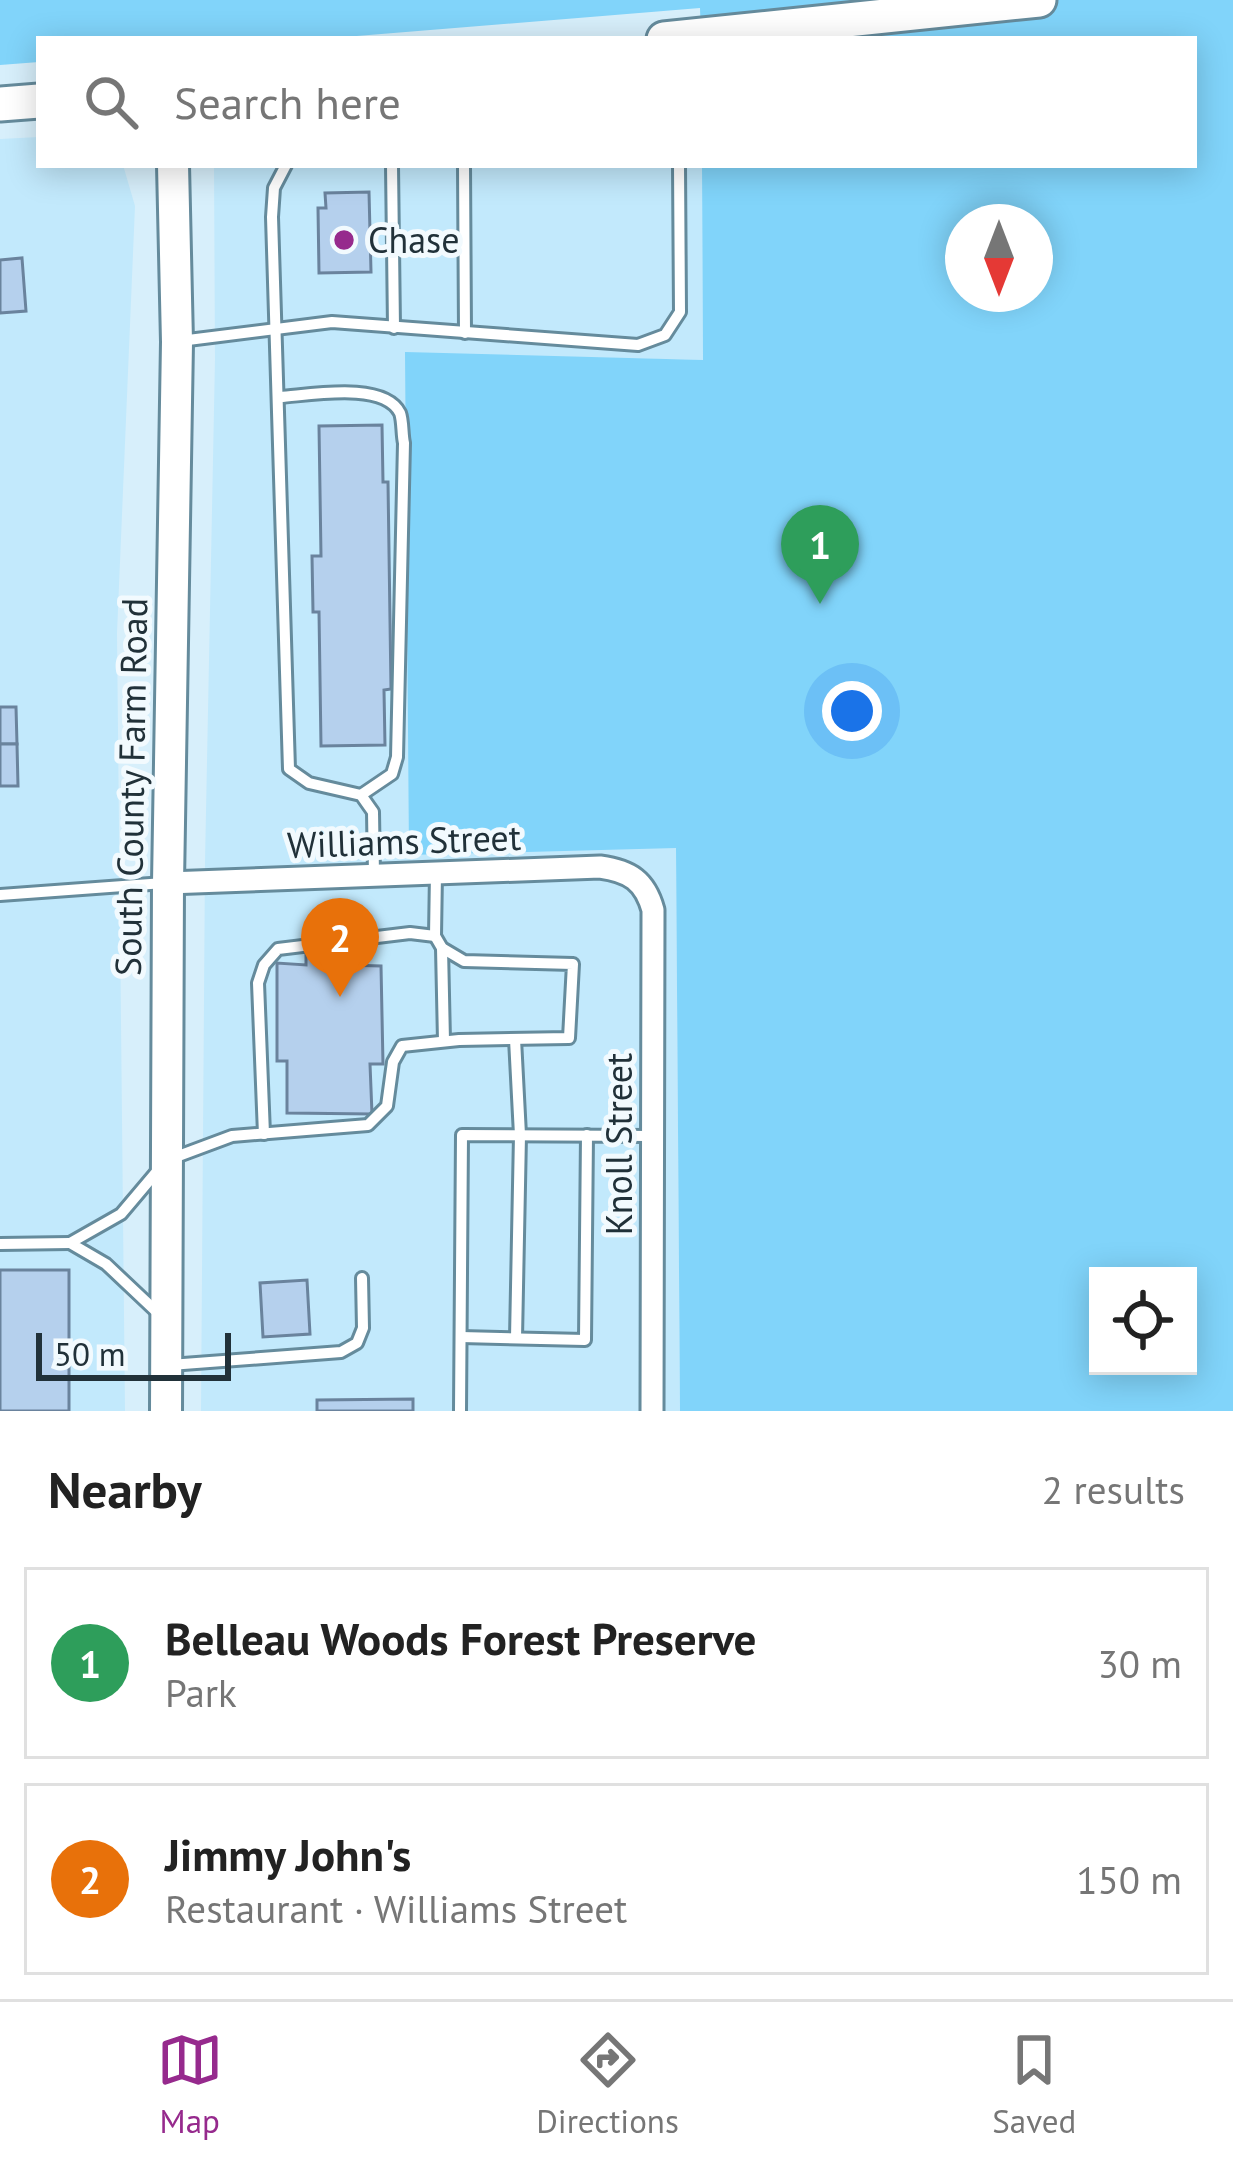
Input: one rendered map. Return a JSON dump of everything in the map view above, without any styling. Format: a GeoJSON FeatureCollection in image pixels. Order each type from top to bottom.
{"type":"FeatureCollection","features":[{"type":"Feature","properties":{"kind":"main road"},"geometry":{"type":"LineString","coordinates":[[695,36],[1039,0]]}},
{"type":"Feature","properties":{"kind":"main road"},"geometry":{"type":"LineString","coordinates":[[0,104],[36,101]]}},
{"type":"Feature","properties":{"kind":"main road","name":"South County Farm Road"},"geometry":{"type":"LineString","coordinates":[[166,1411],[177,342],[173,168]]}},
{"type":"Feature","properties":{"kind":"street","name":"Williams Street"},"geometry":{"type":"LineString","coordinates":[[168,883],[600,867],[639,880]]}},
{"type":"Feature","properties":{"kind":"street","name":"Knoll Street"},"geometry":{"type":"LineString","coordinates":[[639,880],[653,910],[652,1411]]}},
{"type":"Feature","properties":{"kind":"lane"},"geometry":{"type":"LineString","coordinates":[[284,168],[274,188],[289,769],[309,783],[361,795],[373,812],[374,875]]}},
{"type":"Feature","properties":{"kind":"lane"},"geometry":{"type":"LineString","coordinates":[[392,168],[394,328]]}},
{"type":"Feature","properties":{"kind":"lane"},"geometry":{"type":"LineString","coordinates":[[464,168],[465,333]]}},
{"type":"Feature","properties":{"kind":"lane"},"geometry":{"type":"LineString","coordinates":[[177,342],[332,322],[638,345],[665,335],[680,312],[679,168]]}},
{"type":"Feature","properties":{"kind":"lane"},"geometry":{"type":"LineString","coordinates":[[280,397],[363,393],[383,397],[399,413],[404,443],[397,757],[392,774],[361,795]]}},
{"type":"Feature","properties":{"kind":"lane"},"geometry":{"type":"LineString","coordinates":[[436,873],[444,1041]]}},
{"type":"Feature","properties":{"kind":"lane"},"geometry":{"type":"LineString","coordinates":[[0,896],[168,883]]}},
{"type":"Feature","properties":{"kind":"lane"},"geometry":{"type":"LineString","coordinates":[[0,1244],[70,1243],[121,1214],[166,1161],[232,1136],[264,1134],[368,1125],[387,1106],[393,1062],[402,1046],[569,1038],[573,964],[464,961],[439,942],[410,933],[278,949],[264,965],[258,982],[264,1134]]}},
{"type":"Feature","properties":{"kind":"lane"},"geometry":{"type":"LineString","coordinates":[[515,1039],[520,1135],[516,1338]]}},
{"type":"Feature","properties":{"kind":"lane"},"geometry":{"type":"LineString","coordinates":[[460,1411],[462,1135],[652,1136]]}},
{"type":"Feature","properties":{"kind":"lane"},"geometry":{"type":"LineString","coordinates":[[461,1337],[585,1340],[587,1135]]}},
{"type":"Feature","properties":{"kind":"lane"},"geometry":{"type":"LineString","coordinates":[[70,1243],[106,1264],[166,1321]]}},
{"type":"Feature","properties":{"kind":"lane"},"geometry":{"type":"LineString","coordinates":[[166,1366],[341,1352],[357,1343],[363,1328],[362,1277]]}},
{"type":"Feature","properties":{"kind":"shaded area"},"geometry":{"type":"Polygon","coordinates":[[[0,0],[1233,0],[1233,1411],[680,1411],[676,848],[409,855],[405,352],[703,360],[702,168],[1197,168],[1197,36],[701,36],[700,8],[357,36],[36,36],[36,62],[0,65],[0,0]]]}},
{"type":"Feature","properties":{"kind":"shaded area"},"geometry":{"type":"Polygon","coordinates":[[[36,137],[36,168],[124,168],[135,206],[117,633],[125,1411],[0,1411],[0,139],[36,137]]]}},
{"type":"Feature","properties":{"kind":"shaded area"},"geometry":{"type":"Polygon","coordinates":[[[214,168],[702,168],[703,360],[405,353],[676,848],[680,1411],[201,1411],[214,168]]]}},
{"type":"Feature","properties":{"kind":"building","name":"Chase"},"geometry":{"type":"Polygon","coordinates":[[[369,192],[371,272],[319,273],[318,208],[326,208],[325,193],[369,192]]]}},
{"type":"Feature","properties":{"kind":"building"},"geometry":{"type":"Polygon","coordinates":[[[22,258],[26,311],[0,313],[0,260],[22,258]]]}},
{"type":"Feature","properties":{"kind":"building"},"geometry":{"type":"Polygon","coordinates":[[[382,425],[383,482],[388,482],[391,689],[384,690],[385,745],[321,746],[319,612],[313,612],[312,556],[321,556],[319,426],[382,425]]]}},
{"type":"Feature","properties":{"kind":"building"},"geometry":{"type":"Polygon","coordinates":[[[0,707],[16,707],[17,744],[0,744],[0,707]]]}},
{"type":"Feature","properties":{"kind":"building"},"geometry":{"type":"Polygon","coordinates":[[[0,744],[17,744],[18,786],[0,786],[0,744]]]}},
{"type":"Feature","properties":{"kind":"building"},"geometry":{"type":"Polygon","coordinates":[[[306,955],[344,957],[344,965],[381,966],[383,1064],[370,1064],[372,1114],[287,1113],[287,1061],[277,1061],[277,963],[306,965],[306,955]]]}},
{"type":"Feature","properties":{"kind":"building"},"geometry":{"type":"Polygon","coordinates":[[[0,1270],[69,1270],[69,1411],[0,1411],[0,1270]]]}},
{"type":"Feature","properties":{"kind":"building"},"geometry":{"type":"Polygon","coordinates":[[[307,1280],[310,1334],[263,1337],[260,1283],[307,1280]]]}},
{"type":"Feature","properties":{"kind":"building"},"geometry":{"type":"Polygon","coordinates":[[[413,1399],[413,1411],[317,1411],[317,1400],[413,1399]]]}},
{"type":"Feature","properties":{"kind":"place","name":"Chase"},"geometry":{"type":"Point","coordinates":[344,240]}},
{"type":"Feature","properties":{"kind":"place","name":"Belleau Woods Forest Preserve"},"geometry":{"type":"Point","coordinates":[820,604]}},
{"type":"Feature","properties":{"kind":"place","name":"Jimmy John's"},"geometry":{"type":"Point","coordinates":[340,997]}}]}
